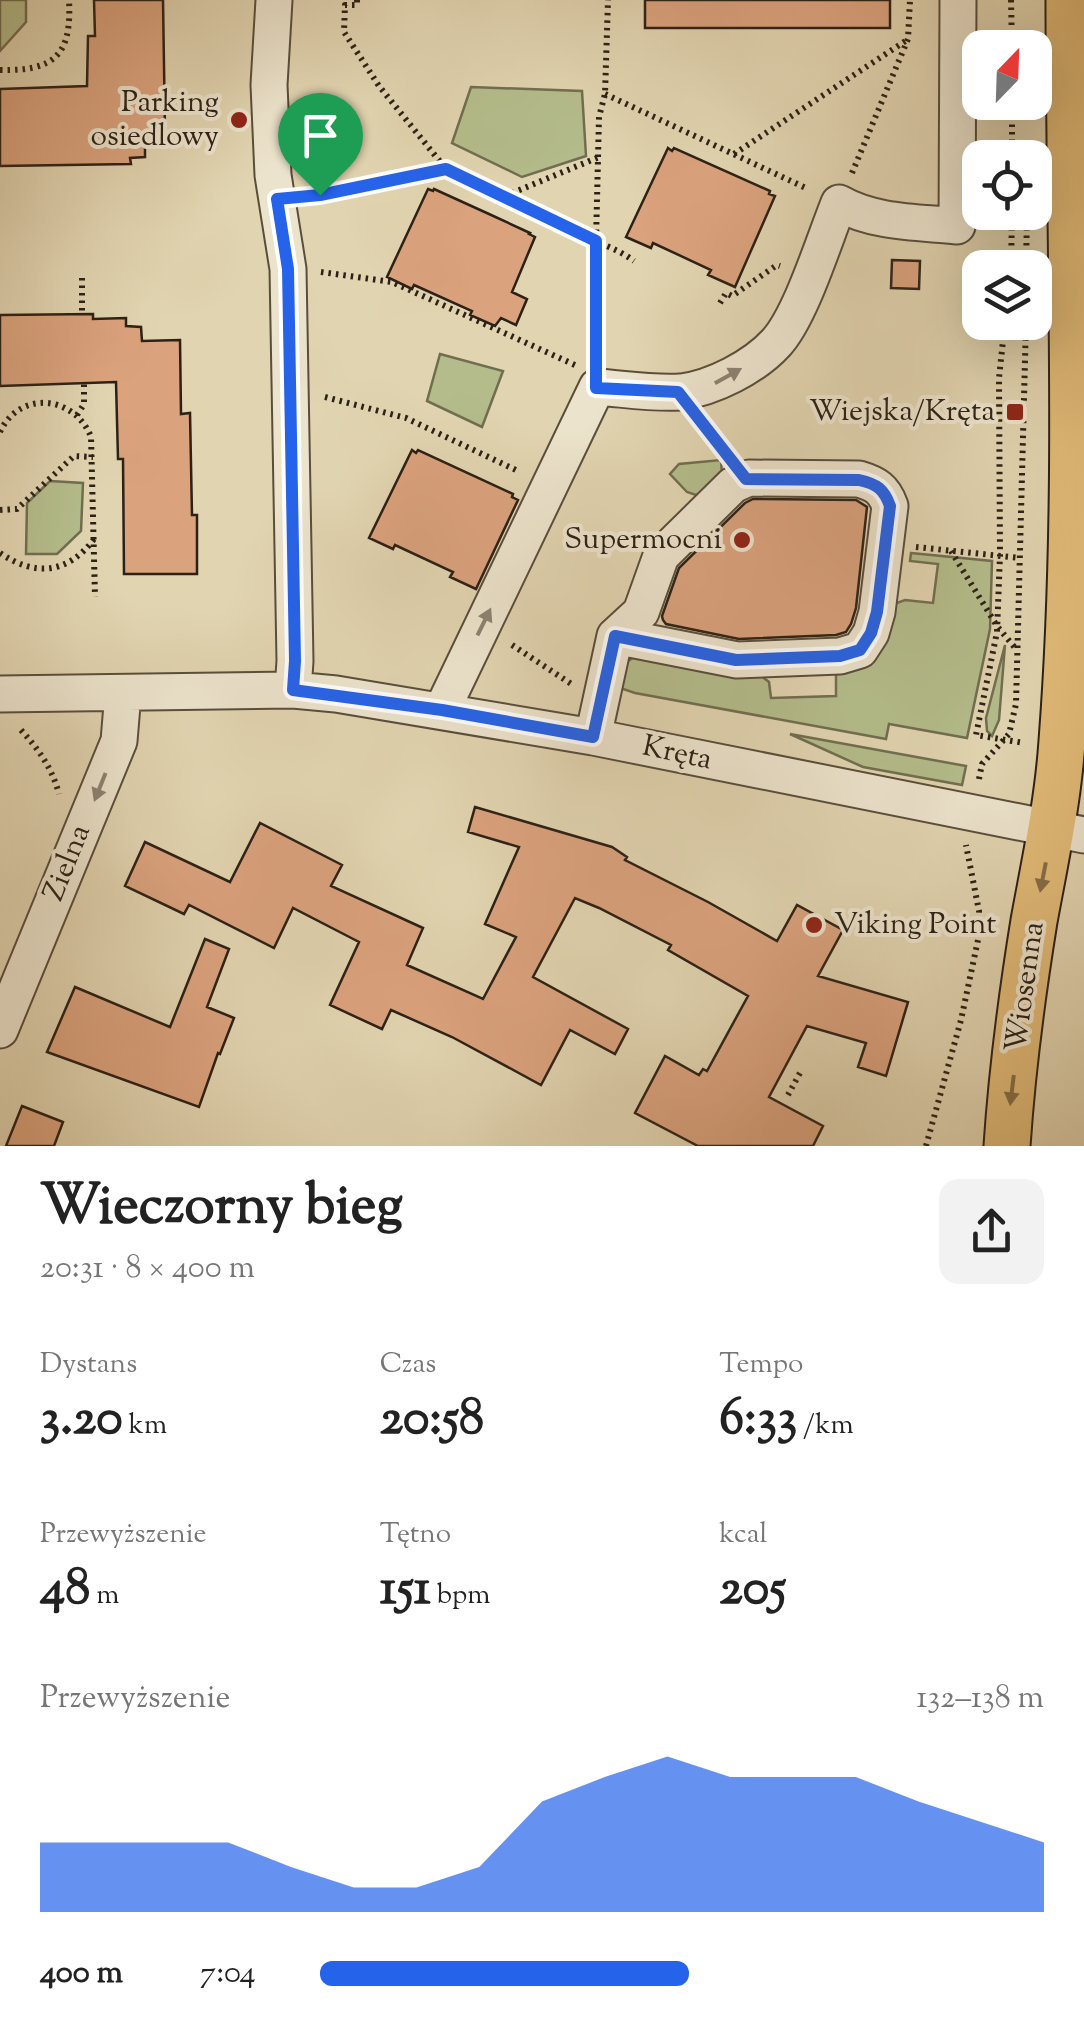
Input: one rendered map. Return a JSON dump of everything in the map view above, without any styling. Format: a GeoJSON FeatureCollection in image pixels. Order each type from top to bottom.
{"type":"FeatureCollection","features":[{"type":"Feature","properties":{"kind":"main road","name":"Wiosenna"},"geometry":{"type":"LineString","coordinates":[[1007,1146],[1034,924],[1068,832],[1062,745],[1077,610],[1069,0]]}},
{"type":"Feature","properties":{"kind":"street"},"geometry":{"type":"LineString","coordinates":[[274,0],[269,85],[273,175],[288,269],[293,690]]}},
{"type":"Feature","properties":{"kind":"street"},"geometry":{"type":"LineString","coordinates":[[442,710],[596,388],[678,392],[704,388],[728,377],[776,343],[794,315],[839,203],[855,212],[892,220],[957,226],[958,0]]}},
{"type":"Feature","properties":{"kind":"street"},"geometry":{"type":"LineString","coordinates":[[593,737],[615,636],[641,612],[661,556],[733,485],[746,479],[859,480],[875,484],[885,492],[890,506],[877,612],[871,633],[860,650],[840,656],[736,660],[615,636]]}},
{"type":"Feature","properties":{"kind":"street","name":"Kręta"},"geometry":{"type":"LineString","coordinates":[[0,694],[293,690],[442,710],[593,737],[1068,832]]}},
{"type":"Feature","properties":{"kind":"street","name":"Zielna"},"geometry":{"type":"LineString","coordinates":[[0,1030],[119,740],[123,693]]}},
{"type":"Feature","properties":{"kind":"path"},"geometry":{"type":"LineString","coordinates":[[0,70],[25,70],[51,63],[65,44],[69,0]]}},
{"type":"Feature","properties":{"kind":"path"},"geometry":{"type":"LineString","coordinates":[[357,0],[357,5],[345,5],[344,32],[379,86],[446,169],[620,250],[634,261]]}},
{"type":"Feature","properties":{"kind":"path"},"geometry":{"type":"LineString","coordinates":[[596,388],[596,241],[608,0]]}},
{"type":"Feature","properties":{"kind":"path"},"geometry":{"type":"LineString","coordinates":[[605,94],[839,203],[908,39],[910,0]]}},
{"type":"Feature","properties":{"kind":"path"},"geometry":{"type":"LineString","coordinates":[[1012,0],[1012,30]]}},
{"type":"Feature","properties":{"kind":"path"},"geometry":{"type":"LineString","coordinates":[[732,154],[908,39]]}},
{"type":"Feature","properties":{"kind":"path"},"geometry":{"type":"LineString","coordinates":[[504,197],[599,156]]}},
{"type":"Feature","properties":{"kind":"path"},"geometry":{"type":"LineString","coordinates":[[277,199],[320,195],[446,169]]}},
{"type":"Feature","properties":{"kind":"path"},"geometry":{"type":"LineString","coordinates":[[720,303],[726,293],[732,296],[777,265],[808,280]]}},
{"type":"Feature","properties":{"kind":"path"},"geometry":{"type":"LineString","coordinates":[[288,269],[392,282],[578,367],[596,388]]}},
{"type":"Feature","properties":{"kind":"path"},"geometry":{"type":"LineString","coordinates":[[82,278],[82,314]]}},
{"type":"Feature","properties":{"kind":"path"},"geometry":{"type":"LineString","coordinates":[[1003,340],[998,378],[997,626],[976,735],[1006,740]]}},
{"type":"Feature","properties":{"kind":"path"},"geometry":{"type":"LineString","coordinates":[[926,1146],[961,1020],[978,940],[979,910],[965,848],[972,813],[982,764],[1006,740],[1016,704],[1026,340]]}},
{"type":"Feature","properties":{"kind":"path"},"geometry":{"type":"LineString","coordinates":[[77,415],[84,404],[84,384]]}},
{"type":"Feature","properties":{"kind":"path"},"geometry":{"type":"LineString","coordinates":[[290,390],[406,418],[549,485]]}},
{"type":"Feature","properties":{"kind":"path"},"geometry":{"type":"LineString","coordinates":[[678,392],[746,479]]}},
{"type":"Feature","properties":{"kind":"path"},"geometry":{"type":"LineString","coordinates":[[0,432],[11,416],[38,403],[66,408],[84,422],[92,438],[96,598]]}},
{"type":"Feature","properties":{"kind":"path"},"geometry":{"type":"LineString","coordinates":[[0,510],[17,509],[74,456],[93,457]]}},
{"type":"Feature","properties":{"kind":"path"},"geometry":{"type":"LineString","coordinates":[[0,553],[18,565],[41,569],[64,566],[85,552],[94,538]]}},
{"type":"Feature","properties":{"kind":"path"},"geometry":{"type":"LineString","coordinates":[[886,544],[1020,558]]}},
{"type":"Feature","properties":{"kind":"path"},"geometry":{"type":"LineString","coordinates":[[950,550],[1017,651]]}},
{"type":"Feature","properties":{"kind":"path"},"geometry":{"type":"LineString","coordinates":[[484,622],[577,689]]}},
{"type":"Feature","properties":{"kind":"path"},"geometry":{"type":"LineString","coordinates":[[21,730],[53,773],[62,804]]}},
{"type":"Feature","properties":{"kind":"path"},"geometry":{"type":"LineString","coordinates":[[979,910],[990,913]]}},
{"type":"Feature","properties":{"kind":"path"},"geometry":{"type":"LineString","coordinates":[[788,1094],[800,1071]]}},
{"type":"Feature","properties":{"kind":"green space"},"geometry":{"type":"Polygon","coordinates":[[[0,0],[26,0],[26,22],[0,51],[0,0]]]}},
{"type":"Feature","properties":{"kind":"green space"},"geometry":{"type":"Polygon","coordinates":[[[471,87],[582,91],[586,156],[522,177],[452,143],[471,87]]]}},
{"type":"Feature","properties":{"kind":"green space"},"geometry":{"type":"Polygon","coordinates":[[[440,354],[503,371],[482,427],[427,401],[440,354]]]}},
{"type":"Feature","properties":{"kind":"green space"},"geometry":{"type":"Polygon","coordinates":[[[721,460],[722,476],[704,493],[687,492],[670,474],[679,464],[721,460]]]}},
{"type":"Feature","properties":{"kind":"green space"},"geometry":{"type":"Polygon","coordinates":[[[50,481],[83,483],[81,531],[57,554],[26,554],[27,503],[50,481]]]}},
{"type":"Feature","properties":{"kind":"green space"},"geometry":{"type":"Polygon","coordinates":[[[911,553],[992,561],[990,629],[967,738],[889,724],[886,739],[620,688],[624,664],[638,654],[760,675],[769,682],[771,698],[836,696],[836,675],[894,604],[905,600],[933,603],[938,564],[910,561],[911,553]]]}},
{"type":"Feature","properties":{"kind":"green space"},"geometry":{"type":"Polygon","coordinates":[[[1005,645],[999,720],[992,736],[987,731],[986,718],[1005,645]]]}},
{"type":"Feature","properties":{"kind":"green space"},"geometry":{"type":"Polygon","coordinates":[[[790,734],[966,766],[962,785],[863,767],[790,734]]]}},
{"type":"Feature","properties":{"kind":"building"},"geometry":{"type":"Polygon","coordinates":[[[94,0],[163,0],[165,131],[159,131],[159,145],[145,145],[145,157],[130,158],[131,164],[0,166],[0,89],[87,86],[88,36],[95,36],[94,0]]]}},
{"type":"Feature","properties":{"kind":"building"},"geometry":{"type":"Polygon","coordinates":[[[645,0],[890,0],[890,28],[645,28],[645,0]]]}},
{"type":"Feature","properties":{"kind":"building"},"geometry":{"type":"Polygon","coordinates":[[[668,148],[775,196],[735,287],[708,275],[711,270],[653,243],[651,248],[626,237],[668,148]]]}},
{"type":"Feature","properties":{"kind":"building"},"geometry":{"type":"Polygon","coordinates":[[[428,189],[535,237],[512,292],[527,299],[516,325],[501,318],[495,326],[470,315],[472,311],[387,277],[428,189]]]}},
{"type":"Feature","properties":{"kind":"building"},"geometry":{"type":"Polygon","coordinates":[[[892,260],[920,261],[919,289],[891,288],[892,260]]]}},
{"type":"Feature","properties":{"kind":"building"},"geometry":{"type":"Polygon","coordinates":[[[93,314],[93,319],[126,318],[126,326],[141,327],[142,341],[180,340],[181,414],[190,413],[197,574],[124,574],[123,459],[118,459],[116,382],[0,386],[0,315],[93,314]]]}},
{"type":"Feature","properties":{"kind":"building"},"geometry":{"type":"Polygon","coordinates":[[[412,450],[513,494],[518,500],[476,589],[450,577],[453,572],[395,545],[393,549],[369,538],[412,450]]]}},
{"type":"Feature","properties":{"kind":"building"},"geometry":{"type":"Polygon","coordinates":[[[753,499],[856,500],[867,507],[856,608],[846,632],[739,639],[666,624],[663,620],[679,568],[753,499]]]}},
{"type":"Feature","properties":{"kind":"building"},"geometry":{"type":"Polygon","coordinates":[[[475,807],[612,847],[627,857],[625,860],[777,941],[797,905],[843,930],[818,976],[908,1002],[886,1076],[858,1067],[866,1043],[807,1026],[769,1097],[823,1126],[813,1146],[698,1146],[635,1113],[665,1056],[699,1075],[703,1069],[707,1071],[748,996],[668,950],[671,945],[599,908],[575,898],[533,977],[628,1029],[615,1054],[570,1030],[541,1085],[452,1037],[391,1010],[382,1029],[330,1005],[359,942],[293,908],[274,948],[189,905],[184,914],[125,886],[145,842],[230,882],[260,823],[342,865],[331,886],[423,928],[407,965],[483,999],[516,937],[485,924],[519,847],[468,832],[475,807]]]}},
{"type":"Feature","properties":{"kind":"building"},"geometry":{"type":"Polygon","coordinates":[[[205,939],[229,949],[207,1007],[234,1018],[199,1107],[47,1052],[75,987],[170,1027],[205,939]]]}},
{"type":"Feature","properties":{"kind":"building"},"geometry":{"type":"Polygon","coordinates":[[[22,1106],[63,1122],[54,1146],[6,1146],[22,1106]]]}},
{"type":"Feature","properties":{"kind":"place","name":"Parking osiedlowy"},"geometry":{"type":"Point","coordinates":[239,120]}},
{"type":"Feature","properties":{"kind":"place","name":"Wiejska/Kręta"},"geometry":{"type":"Point","coordinates":[1015,412]}},
{"type":"Feature","properties":{"kind":"place","name":"Supermocni"},"geometry":{"type":"Point","coordinates":[742,540]}},
{"type":"Feature","properties":{"kind":"place","name":"Viking Point"},"geometry":{"type":"Point","coordinates":[814,925]}},
{"type":"Feature","properties":{"kind":"route"},"geometry":{"type":"LineString","coordinates":[[446,169],[596,241],[596,388],[678,392],[746,479],[859,480],[875,484],[885,492],[890,506],[877,612],[871,633],[860,650],[840,656],[736,660],[615,636],[593,737],[442,710],[293,690],[288,269],[277,199],[320,195],[446,169]]}}]}
